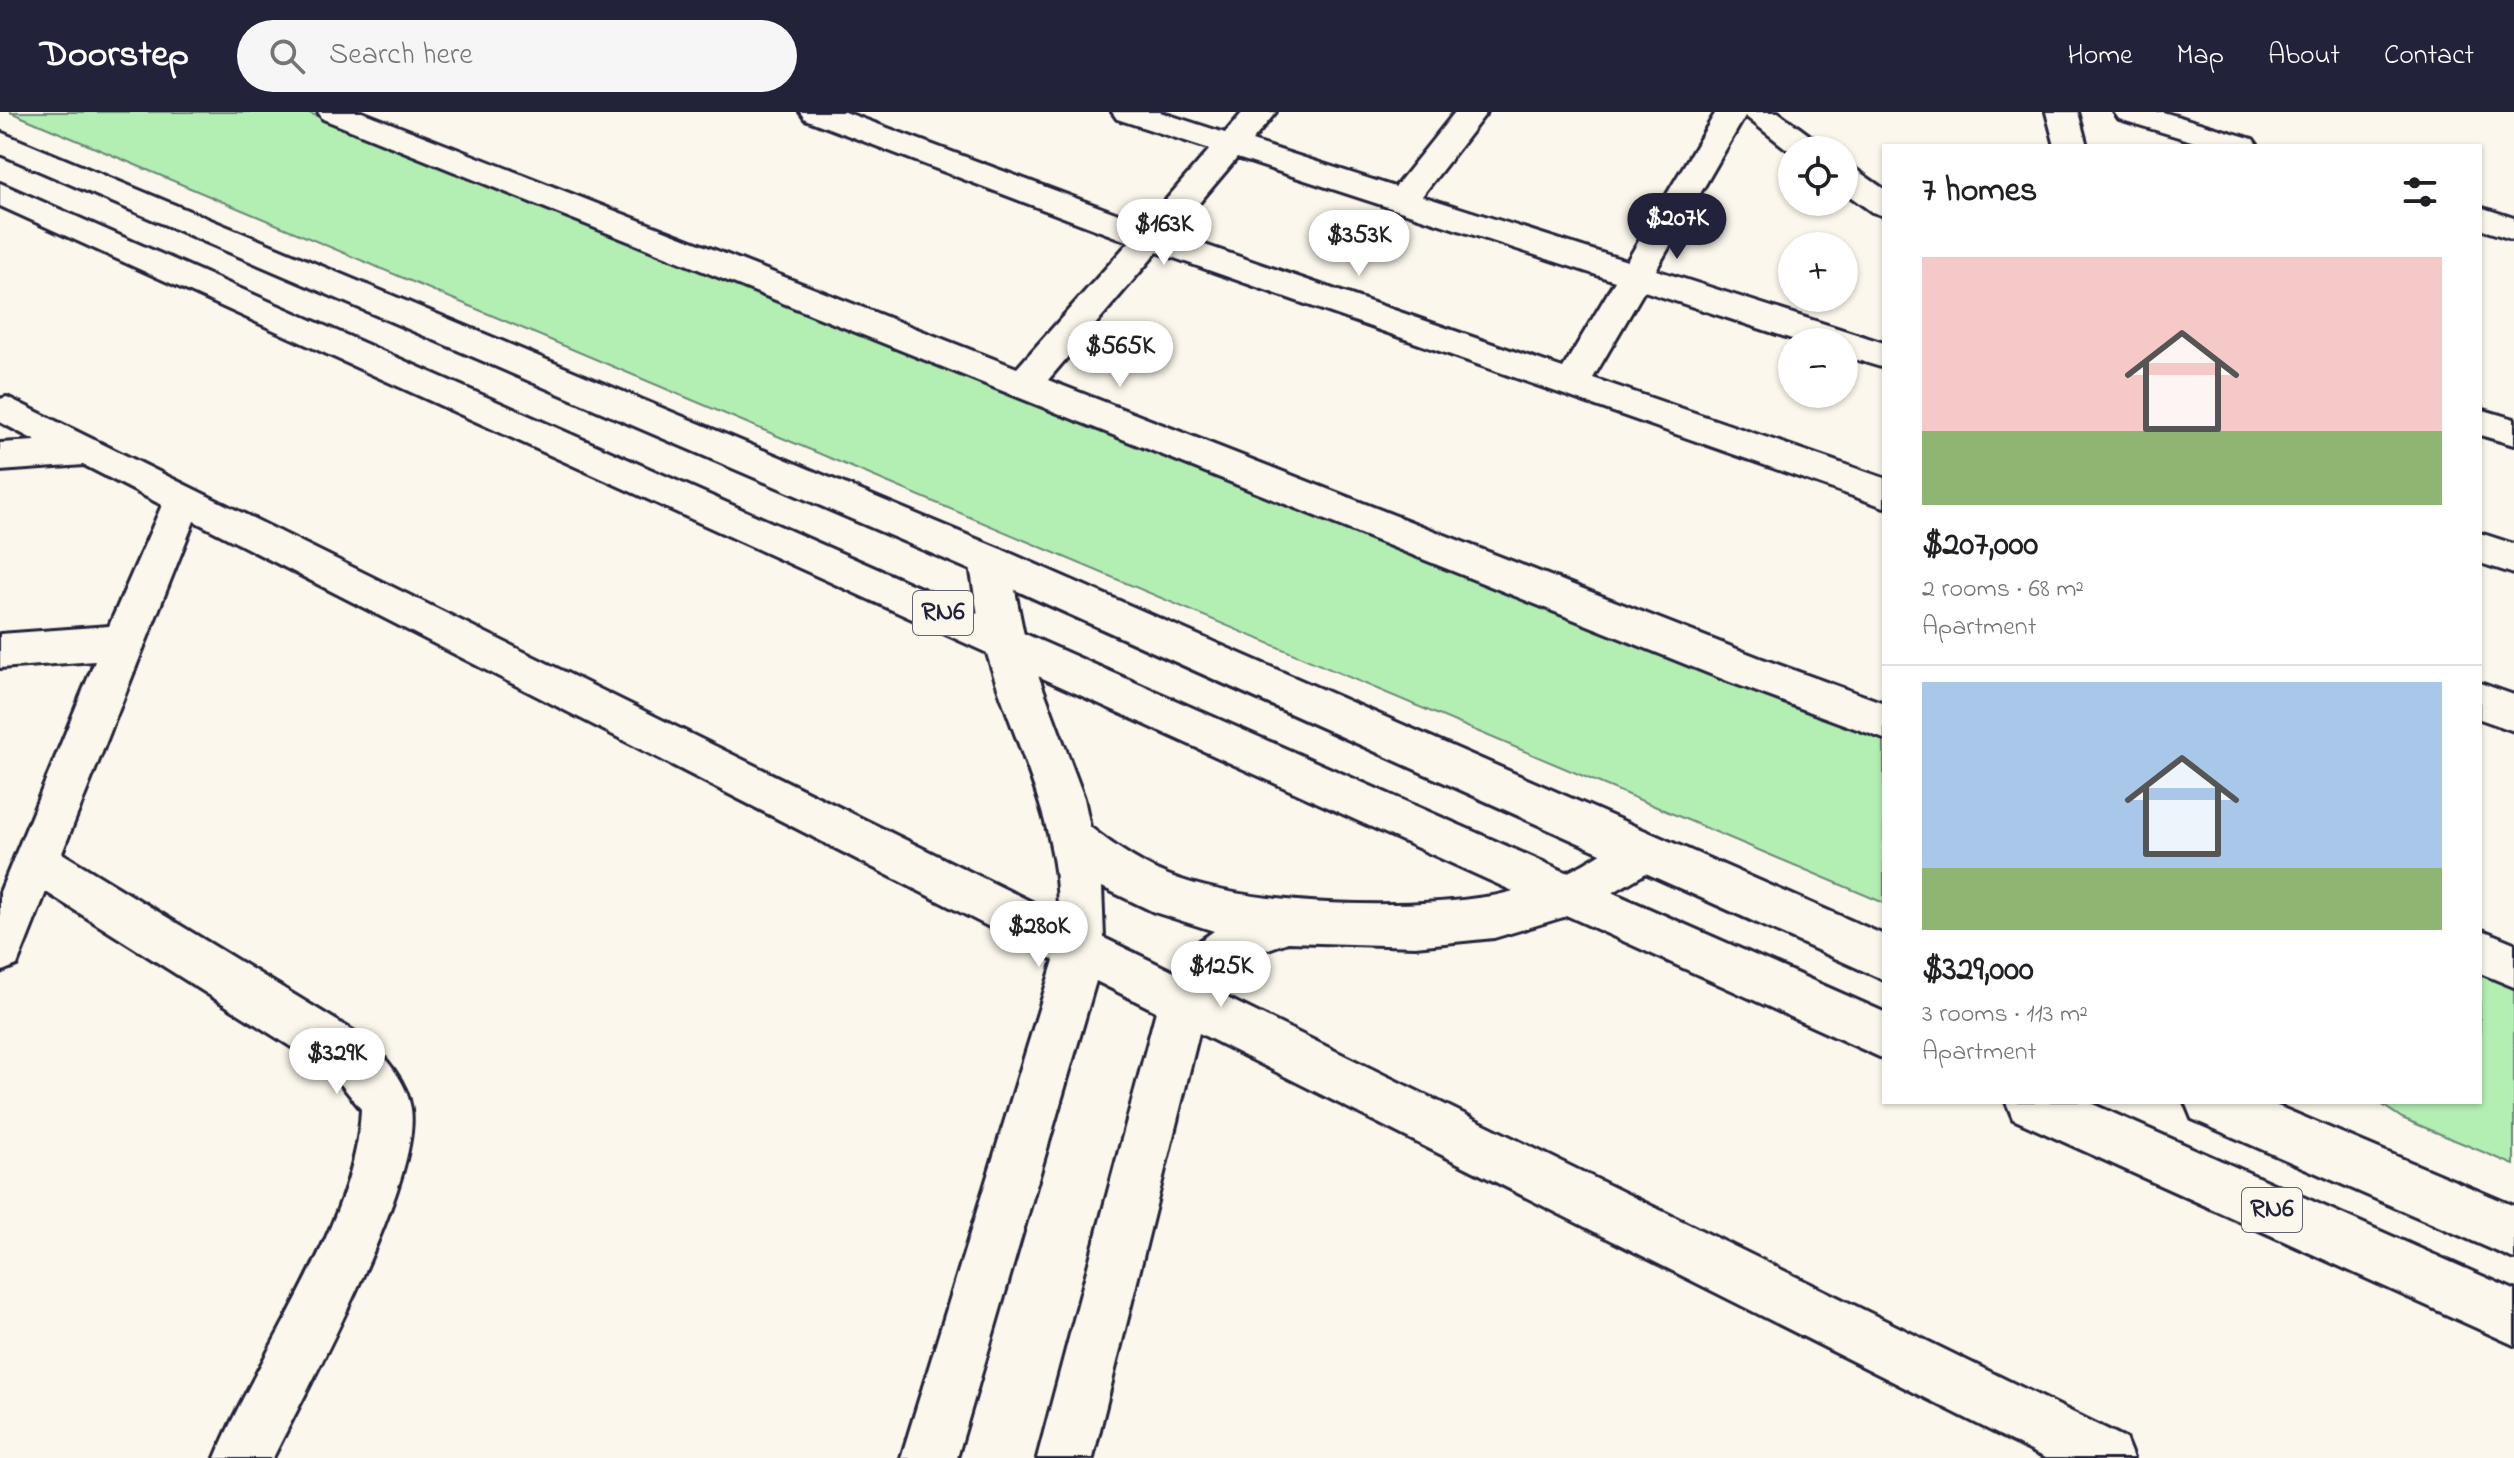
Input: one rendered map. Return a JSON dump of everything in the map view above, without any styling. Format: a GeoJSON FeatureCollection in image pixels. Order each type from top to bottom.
{"type":"FeatureCollection","features":[{"type":"Feature","properties":{"kind":"main road"},"geometry":{"type":"LineString","coordinates":[[334,112],[1745,670],[1882,720]]}},
{"type":"Feature","properties":{"kind":"main road"},"geometry":{"type":"LineString","coordinates":[[816,112],[1151,238],[1573,382],[1882,492]]}},
{"type":"Feature","properties":{"kind":"main road"},"geometry":{"type":"LineString","coordinates":[[1128,112],[1795,328]]}},
{"type":"Feature","properties":{"kind":"main road"},"geometry":{"type":"LineString","coordinates":[[1024,384],[1260,112]]}},
{"type":"Feature","properties":{"kind":"main road"},"geometry":{"type":"LineString","coordinates":[[1401,201],[1471,112]]}},
{"type":"Feature","properties":{"kind":"main road"},"geometry":{"type":"LineString","coordinates":[[1573,382],[1732,112]]}},
{"type":"Feature","properties":{"kind":"main road"},"geometry":{"type":"LineString","coordinates":[[1758,112],[1790,136]]}},
{"type":"Feature","properties":{"kind":"main road"},"geometry":{"type":"LineString","coordinates":[[2062,112],[2070,144]]}},
{"type":"Feature","properties":{"kind":"main road"},"geometry":{"type":"LineString","coordinates":[[2130,112],[2235,144]]}},
{"type":"Feature","properties":{"kind":"main road","name":"RN6"},"geometry":{"type":"LineString","coordinates":[[0,142],[989,561],[1882,957]]}},
{"type":"Feature","properties":{"kind":"main road"},"geometry":{"type":"LineString","coordinates":[[1858,186],[1882,204]]}},
{"type":"Feature","properties":{"kind":"main road","name":"RN6"},"geometry":{"type":"LineString","coordinates":[[0,193],[1882,1035]]}},
{"type":"Feature","properties":{"kind":"main road"},"geometry":{"type":"LineString","coordinates":[[2482,219],[2514,229]]}},
{"type":"Feature","properties":{"kind":"main road"},"geometry":{"type":"LineString","coordinates":[[1858,348],[1882,355]]}},
{"type":"Feature","properties":{"kind":"main road"},"geometry":{"type":"LineString","coordinates":[[2,409],[1081,950],[2105,1458]]}},
{"type":"Feature","properties":{"kind":"main road"},"geometry":{"type":"LineString","coordinates":[[2482,423],[2514,432]]}},
{"type":"Feature","properties":{"kind":"main road"},"geometry":{"type":"LineString","coordinates":[[0,457],[89,451]]}},
{"type":"Feature","properties":{"kind":"main road"},"geometry":{"type":"LineString","coordinates":[[0,950],[123,642],[184,499]]}},
{"type":"Feature","properties":{"kind":"main road"},"geometry":{"type":"LineString","coordinates":[[2482,549],[2514,559]]}},
{"type":"Feature","properties":{"kind":"main road"},"geometry":{"type":"LineString","coordinates":[[929,1458],[1081,950],[1081,896],[1062,798],[1004,640],[989,561]]}},
{"type":"Feature","properties":{"kind":"main road"},"geometry":{"type":"LineString","coordinates":[[0,651],[123,642]]}},
{"type":"Feature","properties":{"kind":"main road"},"geometry":{"type":"LineString","coordinates":[[2482,702],[2514,713]]}},
{"type":"Feature","properties":{"kind":"main road"},"geometry":{"type":"LineString","coordinates":[[1070,838],[1118,874],[1156,894],[1198,908],[1243,917],[1288,921],[1415,925],[1494,917],[1567,895],[1642,852]]}},
{"type":"Feature","properties":{"kind":"main road"},"geometry":{"type":"LineString","coordinates":[[36,861],[348,1055],[376,1083],[387,1112],[380,1164],[360,1220],[243,1458]]}},
{"type":"Feature","properties":{"kind":"main road"},"geometry":{"type":"LineString","coordinates":[[1065,1458],[1183,1000],[1208,962],[1245,935],[1288,921]]}},
{"type":"Feature","properties":{"kind":"main road"},"geometry":{"type":"LineString","coordinates":[[2482,952],[2514,965]]}},
{"type":"Feature","properties":{"kind":"main road","name":"RN6"},"geometry":{"type":"LineString","coordinates":[[2035,1104],[2514,1318]]}},
{"type":"Feature","properties":{"kind":"main road"},"geometry":{"type":"LineString","coordinates":[[2216,1104],[2514,1233]]}},
{"type":"Feature","properties":{"kind":"green space"},"geometry":{"type":"Polygon","coordinates":[[[10,112],[307,112],[1882,735],[1882,902],[10,112]]]}},
{"type":"Feature","properties":{"kind":"green space"},"geometry":{"type":"Polygon","coordinates":[[[2482,972],[2514,985],[2514,1165],[2402,1118],[2381,1104],[2482,1104],[2482,972]]]}}]}
